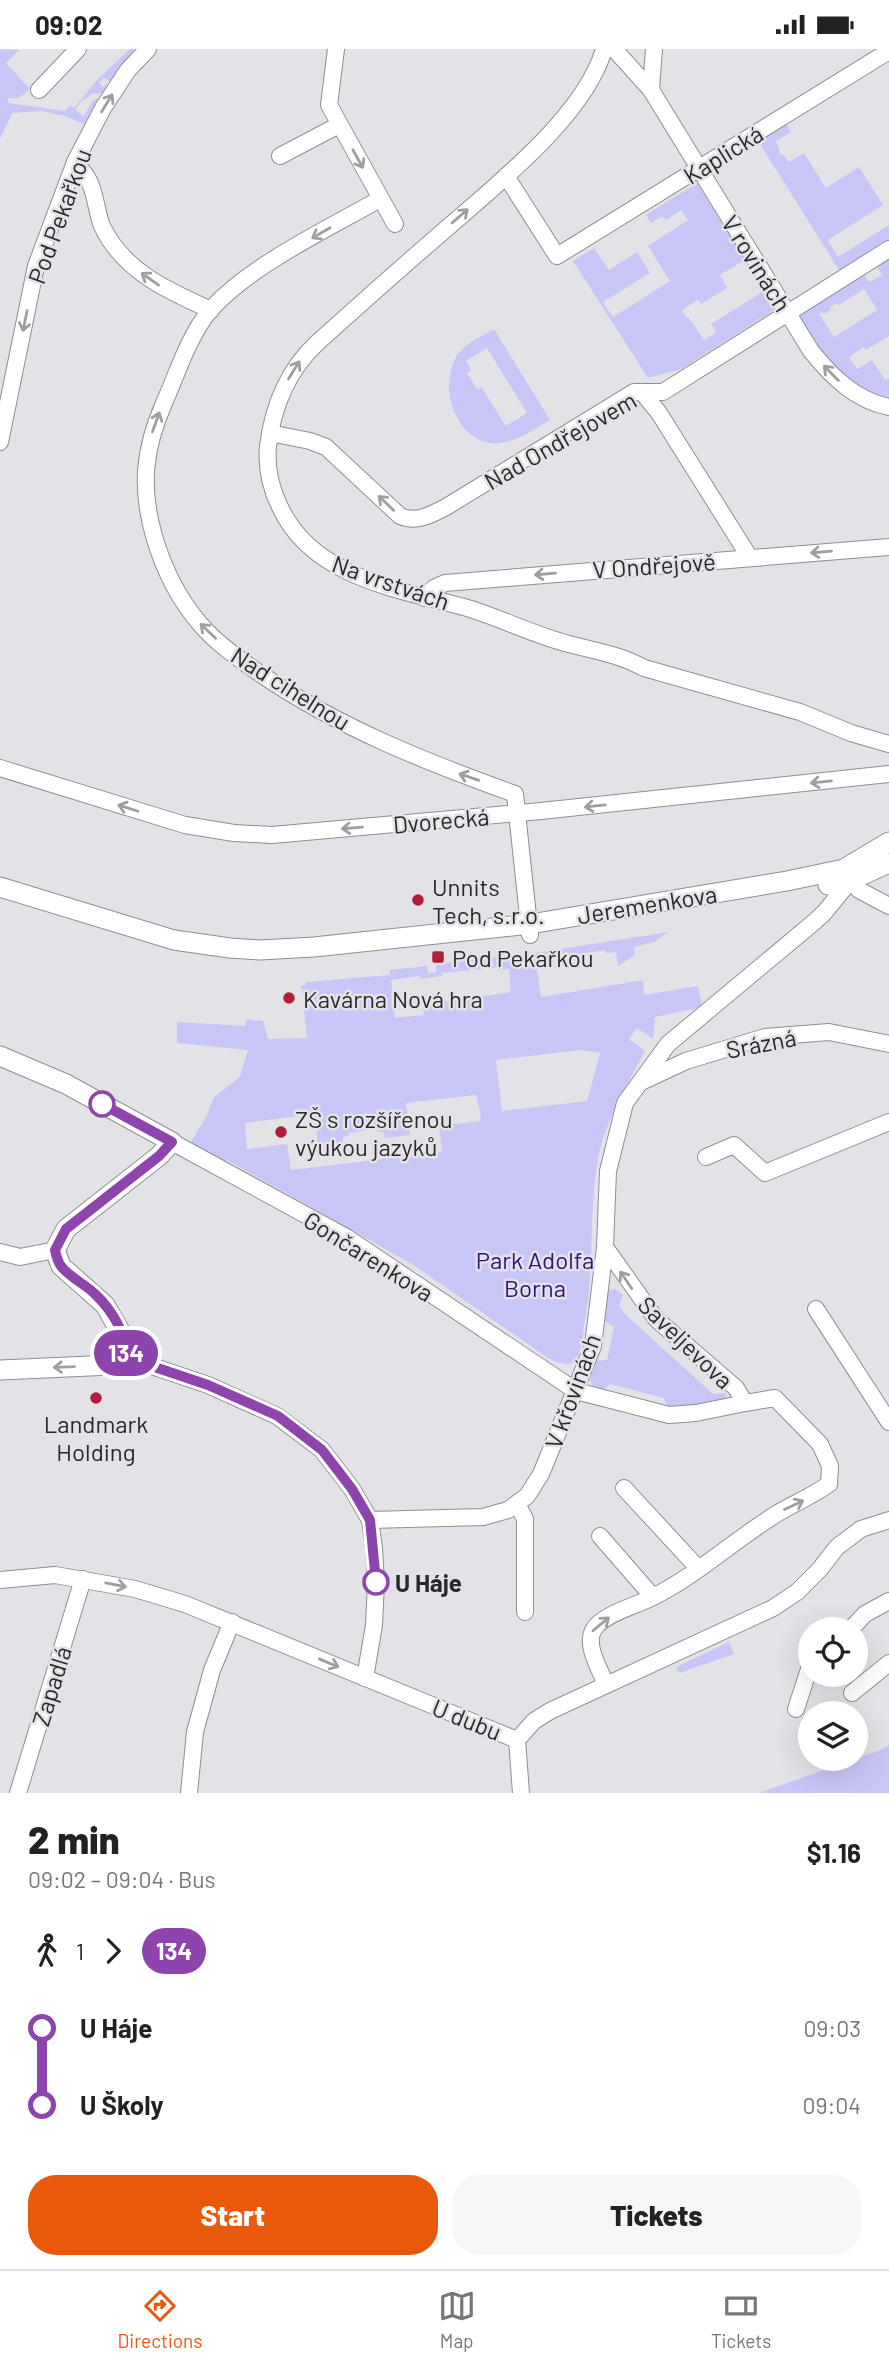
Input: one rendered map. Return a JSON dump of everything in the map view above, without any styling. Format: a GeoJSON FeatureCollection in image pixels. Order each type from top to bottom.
{"type":"FeatureCollection","features":[{"type":"Feature","properties":{"kind":"street"},"geometry":{"type":"LineString","coordinates":[[40,90],[78,49]]}},
{"type":"Feature","properties":{"kind":"street","name":"Pod Pekařkou"},"geometry":{"type":"LineString","coordinates":[[0,442],[36,267],[75,162],[128,71],[148,49]]}},
{"type":"Feature","properties":{"kind":"street"},"geometry":{"type":"LineString","coordinates":[[336,49],[330,105],[395,224]]}},
{"type":"Feature","properties":{"kind":"street","name":"Na vrstvách"},"geometry":{"type":"LineString","coordinates":[[604,49],[594,75],[568,115],[506,176],[308,351],[287,381],[279,399],[270,433],[267,463],[270,483],[282,512],[303,541],[333,565],[369,580],[476,611],[568,644],[618,656],[644,668],[800,712],[851,733],[889,744]]}},
{"type":"Feature","properties":{"kind":"street","name":"V rovinách"},"geometry":{"type":"LineString","coordinates":[[614,49],[651,90],[811,351],[830,375],[850,391],[889,407]]}},
{"type":"Feature","properties":{"kind":"street"},"geometry":{"type":"LineString","coordinates":[[651,90],[654,49]]}},
{"type":"Feature","properties":{"kind":"street","name":"Kaplická"},"geometry":{"type":"LineString","coordinates":[[506,176],[557,257],[889,51]]}},
{"type":"Feature","properties":{"kind":"street"},"geometry":{"type":"LineString","coordinates":[[280,156],[340,125]]}},
{"type":"Feature","properties":{"kind":"street"},"geometry":{"type":"LineString","coordinates":[[75,162],[89,180],[101,223],[115,249],[138,271],[160,286],[211,310]]}},
{"type":"Feature","properties":{"kind":"street","name":"Nad cihelnou"},"geometry":{"type":"LineString","coordinates":[[380,199],[283,255],[245,281],[211,310],[193,338],[155,423],[146,455],[145,488],[149,519],[159,554],[201,625],[243,662],[292,695],[369,737],[515,794],[530,921]]}},
{"type":"Feature","properties":{"kind":"street","name":"Nad Ondřejovem"},"geometry":{"type":"LineString","coordinates":[[270,433],[326,447],[400,516],[418,519],[446,507],[634,392],[663,392],[889,249]]}},
{"type":"Feature","properties":{"kind":"street"},"geometry":{"type":"LineString","coordinates":[[642,392],[659,413],[750,558]]}},
{"type":"Feature","properties":{"kind":"street","name":"V Ondřejově"},"geometry":{"type":"LineString","coordinates":[[425,598],[434,588],[445,583],[889,547]]}},
{"type":"Feature","properties":{"kind":"street","name":"Dvorecká"},"geometry":{"type":"LineString","coordinates":[[0,768],[185,825],[234,833],[272,835],[517,813],[889,774]]}},
{"type":"Feature","properties":{"kind":"street","name":"Jeremenkova"},"geometry":{"type":"LineString","coordinates":[[847,874],[889,842]]}},
{"type":"Feature","properties":{"kind":"street","name":"Jeremenkova"},"geometry":{"type":"LineString","coordinates":[[0,899],[195,956],[260,961],[847,874],[889,863]]}},
{"type":"Feature","properties":{"kind":"street"},"geometry":{"type":"LineString","coordinates":[[847,874],[867,896],[889,906]]}},
{"type":"Feature","properties":{"kind":"street","name":"V křovinách"},"geometry":{"type":"LineString","coordinates":[[370,1520],[483,1517],[508,1510],[527,1496],[541,1474],[593,1346],[604,1247],[608,1171],[625,1103],[668,1044],[824,913],[847,874]]}},
{"type":"Feature","properties":{"kind":"street","name":"Jeremenkova"},"geometry":{"type":"LineString","coordinates":[[0,887],[186,942],[314,953]]}},
{"type":"Feature","properties":{"kind":"street","name":"Srázná"},"geometry":{"type":"LineString","coordinates":[[639,1083],[685,1061],[765,1037],[829,1032],[889,1044]]}},
{"type":"Feature","properties":{"kind":"street","name":"Gončarenkova"},"geometry":{"type":"LineString","coordinates":[[0,1056],[66,1084],[346,1237],[576,1391],[669,1415],[696,1413],[745,1403]]}},
{"type":"Feature","properties":{"kind":"street"},"geometry":{"type":"LineString","coordinates":[[706,1157],[734,1145],[765,1173],[889,1122]]}},
{"type":"Feature","properties":{"kind":"street"},"geometry":{"type":"LineString","coordinates":[[0,1370],[112,1365],[125,1357],[127,1348],[105,1305],[61,1266],[55,1250],[66,1229],[159,1156],[172,1142]]}},
{"type":"Feature","properties":{"kind":"street","name":"Saveljevova"},"geometry":{"type":"LineString","coordinates":[[604,1247],[656,1319],[736,1388],[745,1403],[775,1398],[820,1444],[830,1466],[829,1484],[808,1499],[779,1512],[653,1597],[603,1620],[594,1627],[590,1637],[591,1646],[606,1684]]}},
{"type":"Feature","properties":{"kind":"street"},"geometry":{"type":"LineString","coordinates":[[0,1252],[20,1257],[55,1250]]}},
{"type":"Feature","properties":{"kind":"street"},"geometry":{"type":"LineString","coordinates":[[816,1310],[889,1422]]}},
{"type":"Feature","properties":{"kind":"street"},"geometry":{"type":"LineString","coordinates":[[125,1357],[208,1385],[278,1416],[322,1450],[352,1489],[370,1520],[376,1582],[374,1625],[365,1678]]}},
{"type":"Feature","properties":{"kind":"street"},"geometry":{"type":"LineString","coordinates":[[624,1488],[698,1568]]}},
{"type":"Feature","properties":{"kind":"street"},"geometry":{"type":"LineString","coordinates":[[517,1504],[525,1519],[525,1612]]}},
{"type":"Feature","properties":{"kind":"street","name":"U dubu"},"geometry":{"type":"LineString","coordinates":[[0,1580],[55,1575],[135,1589],[185,1604],[517,1740],[534,1721],[606,1684],[773,1608],[797,1592],[837,1547],[861,1529],[889,1520]]}},
{"type":"Feature","properties":{"kind":"street"},"geometry":{"type":"LineString","coordinates":[[600,1537],[653,1597]]}},
{"type":"Feature","properties":{"kind":"street","name":"Zapadlá"},"geometry":{"type":"LineString","coordinates":[[18,1793],[83,1579]]}},
{"type":"Feature","properties":{"kind":"street"},"geometry":{"type":"LineString","coordinates":[[862,1617],[889,1601]]}},
{"type":"Feature","properties":{"kind":"street"},"geometry":{"type":"LineString","coordinates":[[189,1793],[195,1732],[212,1670],[232,1622]]}},
{"type":"Feature","properties":{"kind":"street"},"geometry":{"type":"LineString","coordinates":[[852,1693],[889,1663]]}},
{"type":"Feature","properties":{"kind":"street"},"geometry":{"type":"LineString","coordinates":[[796,1709],[803,1687]]}},
{"type":"Feature","properties":{"kind":"street"},"geometry":{"type":"LineString","coordinates":[[517,1740],[522,1793]]}},
{"type":"Feature","properties":{"kind":"green space"},"geometry":{"type":"Polygon","coordinates":[[[0,49],[19,50],[6,63],[30,89],[19,98],[8,98],[8,103],[65,111],[70,105],[74,108],[96,81],[130,49],[135,49],[110,81],[104,78],[99,83],[103,87],[108,83],[102,93],[91,94],[75,109],[83,116],[92,101],[98,98],[84,124],[65,116],[41,111],[12,113],[0,139],[0,49]]]}},
{"type":"Feature","properties":{"kind":"green space"},"geometry":{"type":"Polygon","coordinates":[[[786,124],[791,132],[776,141],[781,155],[789,162],[804,153],[826,188],[859,167],[883,205],[828,240],[838,257],[889,225],[889,239],[839,270],[758,141],[786,124]]]}},
{"type":"Feature","properties":{"kind":"green space"},"geometry":{"type":"Polygon","coordinates":[[[697,183],[745,260],[720,275],[727,288],[701,304],[698,300],[682,310],[687,318],[704,340],[716,332],[711,324],[764,291],[776,309],[681,369],[648,378],[573,261],[594,248],[609,270],[637,252],[650,273],[603,302],[613,317],[670,281],[648,246],[688,220],[681,210],[666,220],[662,216],[651,223],[646,215],[697,183]]]}},
{"type":"Feature","properties":{"kind":"green space"},"geometry":{"type":"Polygon","coordinates":[[[889,257],[889,336],[849,357],[857,369],[872,360],[885,380],[889,378],[889,397],[858,385],[834,366],[798,314],[863,273],[869,282],[882,275],[876,265],[889,257]],[[864,289],[839,305],[837,303],[830,307],[831,310],[824,314],[819,314],[834,337],[877,310],[864,289]]]}},
{"type":"Feature","properties":{"kind":"green space"},"geometry":{"type":"Polygon","coordinates":[[[494,329],[550,420],[523,436],[506,442],[490,443],[465,430],[451,403],[449,388],[450,373],[458,354],[467,345],[494,329]],[[487,348],[466,361],[471,370],[467,373],[477,389],[481,387],[506,426],[527,413],[487,348]]]}},
{"type":"Feature","properties":{"kind":"green space","name":"Park Adolfa Borna"},"geometry":{"type":"Polygon","coordinates":[[[668,932],[654,942],[634,947],[635,955],[618,966],[616,952],[606,953],[605,950],[546,959],[546,962],[536,964],[541,997],[643,980],[644,995],[698,986],[702,1007],[655,1017],[653,1039],[637,1028],[629,1039],[645,1051],[617,1103],[601,1145],[593,1201],[583,1338],[577,1358],[568,1364],[548,1358],[412,1264],[191,1142],[214,1097],[240,1077],[248,1050],[177,1043],[177,1022],[245,1026],[246,1020],[263,1021],[268,1039],[307,1038],[300,986],[306,982],[390,975],[390,970],[427,966],[428,973],[436,972],[436,964],[529,954],[668,932]],[[498,967],[442,973],[442,976],[420,979],[419,976],[391,980],[395,1018],[424,1015],[422,999],[444,996],[446,1002],[511,992],[509,969],[498,970],[498,967]],[[581,1050],[496,1060],[502,1111],[587,1101],[600,1053],[581,1050]],[[476,1095],[406,1103],[410,1135],[385,1138],[384,1132],[378,1132],[378,1129],[349,1133],[343,1137],[343,1143],[318,1146],[315,1114],[245,1123],[247,1149],[287,1144],[291,1170],[442,1152],[439,1126],[480,1121],[481,1117],[476,1095]]]}},
{"type":"Feature","properties":{"kind":"green space"},"geometry":{"type":"Polygon","coordinates":[[[615,1289],[623,1295],[619,1306],[627,1316],[713,1394],[726,1393],[726,1400],[668,1408],[664,1398],[610,1384],[601,1392],[593,1386],[590,1375],[592,1361],[607,1360],[614,1327],[602,1319],[604,1297],[609,1290],[615,1289]]]}},
{"type":"Feature","properties":{"kind":"green space"},"geometry":{"type":"Polygon","coordinates":[[[729,1642],[734,1654],[679,1673],[676,1670],[678,1666],[729,1642]]]}},
{"type":"Feature","properties":{"kind":"green space"},"geometry":{"type":"Polygon","coordinates":[[[889,1745],[889,1793],[759,1793],[821,1771],[868,1771],[868,1754],[889,1745]]]}},
{"type":"Feature","properties":{"kind":"bus line","name":"134"},"geometry":{"type":"LineString","coordinates":[[102,1104],[172,1142],[159,1156],[66,1229],[55,1250],[61,1266],[105,1305],[127,1348],[125,1357],[208,1385],[278,1416],[322,1450],[352,1489],[370,1520],[376,1582]]}},
{"type":"Feature","properties":{"kind":"place","name":"Unnits Tech, s.r.o."},"geometry":{"type":"Point","coordinates":[418,900]}},
{"type":"Feature","properties":{"kind":"place","name":"Pod Pekařkou"},"geometry":{"type":"Point","coordinates":[438,957]}},
{"type":"Feature","properties":{"kind":"place","name":"Kavárna Nová hra"},"geometry":{"type":"Point","coordinates":[289,998]}},
{"type":"Feature","properties":{"kind":"place","name":"ZŠ s rozšířenou výukou jazyků"},"geometry":{"type":"Point","coordinates":[281,1132]}},
{"type":"Feature","properties":{"kind":"place","name":"Landmark Holding"},"geometry":{"type":"Point","coordinates":[96,1398]}},
{"type":"Feature","properties":{"kind":"place","name":"U Háje"},"geometry":{"type":"Point","coordinates":[376,1582]}}]}
